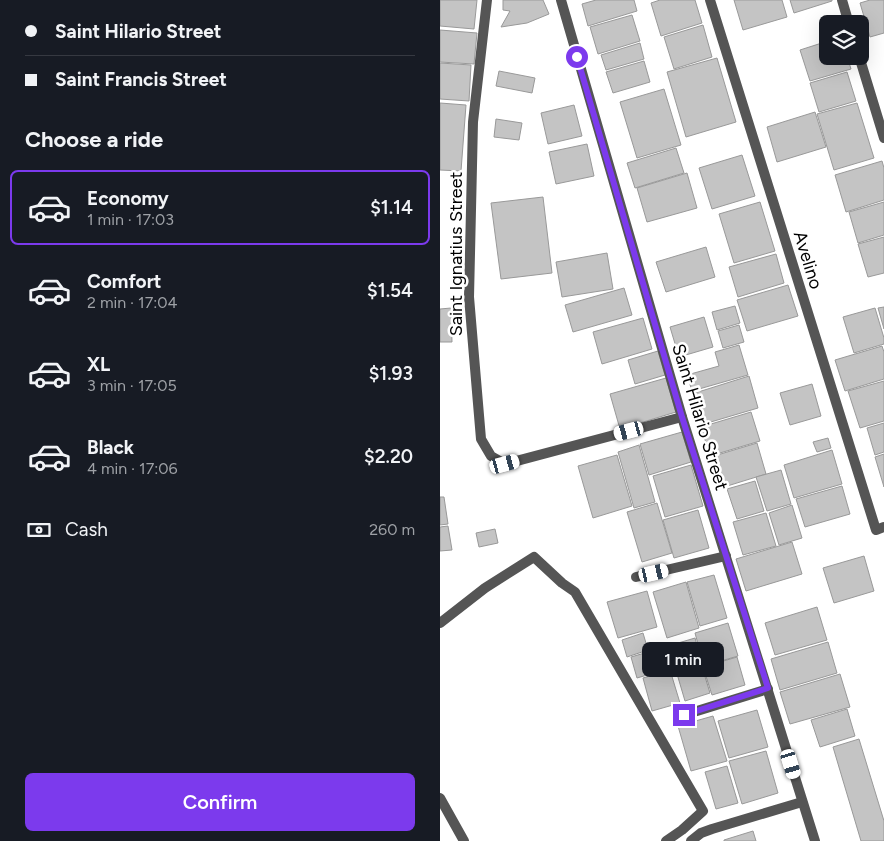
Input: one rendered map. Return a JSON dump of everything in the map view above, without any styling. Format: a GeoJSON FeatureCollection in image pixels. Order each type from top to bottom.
{"type":"FeatureCollection","features":[{"type":"Feature","properties":{"kind":"street","name":"Saint Ignatius Street"},"geometry":{"type":"LineString","coordinates":[[486,0],[473,122],[469,297],[481,439],[491,456],[505,464],[682,417]]}},
{"type":"Feature","properties":{"kind":"street","name":"Saint Hilario Street"},"geometry":{"type":"LineString","coordinates":[[560,0],[682,417],[815,841]]}},
{"type":"Feature","properties":{"kind":"street","name":"Avelino"},"geometry":{"type":"LineString","coordinates":[[710,0],[880,529]]}},
{"type":"Feature","properties":{"kind":"street"},"geometry":{"type":"LineString","coordinates":[[842,0],[846,15]]}},
{"type":"Feature","properties":{"kind":"street"},"geometry":{"type":"LineString","coordinates":[[862,65],[884,138]]}},
{"type":"Feature","properties":{"kind":"street"},"geometry":{"type":"LineString","coordinates":[[636,577],[726,556]]}},
{"type":"Feature","properties":{"kind":"street"},"geometry":{"type":"LineString","coordinates":[[440,624],[485,588],[534,557],[562,583],[575,592],[703,811],[682,830],[666,841]]}},
{"type":"Feature","properties":{"kind":"street"},"geometry":{"type":"LineString","coordinates":[[684,715],[768,688]]}},
{"type":"Feature","properties":{"kind":"street"},"geometry":{"type":"LineString","coordinates":[[440,798],[464,841]]}},
{"type":"Feature","properties":{"kind":"street"},"geometry":{"type":"LineString","coordinates":[[691,841],[701,833],[712,829],[802,802]]}},
{"type":"Feature","properties":{"kind":"building"},"geometry":{"type":"Polygon","coordinates":[[[440,0],[477,0],[474,29],[440,26],[440,0]]]}},
{"type":"Feature","properties":{"kind":"building"},"geometry":{"type":"Polygon","coordinates":[[[503,0],[543,0],[549,14],[527,23],[501,27],[510,11],[503,10],[503,0]]]}},
{"type":"Feature","properties":{"kind":"building"},"geometry":{"type":"Polygon","coordinates":[[[596,0],[634,0],[637,11],[588,26],[582,4],[596,0]]]}},
{"type":"Feature","properties":{"kind":"building"},"geometry":{"type":"Polygon","coordinates":[[[660,0],[695,0],[702,23],[661,36],[651,3],[660,0]]]}},
{"type":"Feature","properties":{"kind":"building"},"geometry":{"type":"Polygon","coordinates":[[[734,0],[782,0],[787,17],[743,30],[734,0]]]}},
{"type":"Feature","properties":{"kind":"building"},"geometry":{"type":"Polygon","coordinates":[[[790,0],[832,0],[832,1],[794,13],[790,0]]]}},
{"type":"Feature","properties":{"kind":"building"},"geometry":{"type":"Polygon","coordinates":[[[870,0],[884,0],[884,33],[870,37],[869,15],[864,15],[860,3],[870,0]]]}},
{"type":"Feature","properties":{"kind":"building"},"geometry":{"type":"Polygon","coordinates":[[[632,15],[640,41],[598,54],[590,27],[632,15]]]}},
{"type":"Feature","properties":{"kind":"building"},"geometry":{"type":"Polygon","coordinates":[[[703,25],[712,57],[674,69],[664,37],[703,25]]]}},
{"type":"Feature","properties":{"kind":"building"},"geometry":{"type":"Polygon","coordinates":[[[440,30],[477,33],[474,64],[440,62],[440,30]]]}},
{"type":"Feature","properties":{"kind":"building"},"geometry":{"type":"Polygon","coordinates":[[[640,43],[644,59],[606,70],[601,55],[640,43]]]}},
{"type":"Feature","properties":{"kind":"building"},"geometry":{"type":"Polygon","coordinates":[[[819,44],[819,65],[850,65],[851,69],[810,81],[800,50],[819,44]]]}},
{"type":"Feature","properties":{"kind":"building"},"geometry":{"type":"Polygon","coordinates":[[[717,58],[736,122],[686,137],[667,72],[717,58]]]}},
{"type":"Feature","properties":{"kind":"building"},"geometry":{"type":"Polygon","coordinates":[[[644,61],[650,82],[613,93],[606,72],[644,61]]]}},
{"type":"Feature","properties":{"kind":"building"},"geometry":{"type":"Polygon","coordinates":[[[440,63],[471,65],[469,101],[440,99],[440,63]]]}},
{"type":"Feature","properties":{"kind":"building"},"geometry":{"type":"Polygon","coordinates":[[[499,71],[535,78],[532,93],[496,86],[499,71]]]}},
{"type":"Feature","properties":{"kind":"building"},"geometry":{"type":"Polygon","coordinates":[[[847,72],[856,101],[819,112],[810,83],[847,72]]]}},
{"type":"Feature","properties":{"kind":"building"},"geometry":{"type":"Polygon","coordinates":[[[664,89],[681,145],[637,158],[620,102],[664,89]]]}},
{"type":"Feature","properties":{"kind":"building"},"geometry":{"type":"Polygon","coordinates":[[[440,103],[466,105],[461,171],[440,170],[440,103]]]}},
{"type":"Feature","properties":{"kind":"building"},"geometry":{"type":"Polygon","coordinates":[[[857,103],[874,158],[834,170],[817,114],[857,103]]]}},
{"type":"Feature","properties":{"kind":"building"},"geometry":{"type":"Polygon","coordinates":[[[574,105],[582,136],[548,144],[541,113],[574,105]]]}},
{"type":"Feature","properties":{"kind":"building"},"geometry":{"type":"Polygon","coordinates":[[[815,112],[826,147],[777,162],[767,127],[815,112]]]}},
{"type":"Feature","properties":{"kind":"building"},"geometry":{"type":"Polygon","coordinates":[[[496,119],[522,123],[519,140],[494,137],[496,119]]]}},
{"type":"Feature","properties":{"kind":"building"},"geometry":{"type":"Polygon","coordinates":[[[587,144],[594,176],[556,184],[549,152],[587,144]]]}},
{"type":"Feature","properties":{"kind":"building"},"geometry":{"type":"Polygon","coordinates":[[[676,148],[684,173],[635,188],[627,163],[676,148]]]}},
{"type":"Feature","properties":{"kind":"building"},"geometry":{"type":"Polygon","coordinates":[[[742,155],[755,196],[712,209],[699,168],[742,155]]]}},
{"type":"Feature","properties":{"kind":"building"},"geometry":{"type":"Polygon","coordinates":[[[882,161],[884,168],[884,200],[846,212],[835,175],[882,161]]]}},
{"type":"Feature","properties":{"kind":"building"},"geometry":{"type":"Polygon","coordinates":[[[687,173],[697,208],[647,222],[637,188],[687,173]]]}},
{"type":"Feature","properties":{"kind":"building"},"geometry":{"type":"Polygon","coordinates":[[[543,197],[552,273],[501,279],[491,203],[543,197]]]}},
{"type":"Feature","properties":{"kind":"building"},"geometry":{"type":"Polygon","coordinates":[[[760,202],[775,251],[734,263],[719,214],[760,202]]]}},
{"type":"Feature","properties":{"kind":"building"},"geometry":{"type":"Polygon","coordinates":[[[884,202],[884,235],[858,243],[849,212],[884,202]]]}},
{"type":"Feature","properties":{"kind":"building"},"geometry":{"type":"Polygon","coordinates":[[[884,237],[884,273],[868,277],[858,244],[884,237]]]}},
{"type":"Feature","properties":{"kind":"building"},"geometry":{"type":"Polygon","coordinates":[[[706,247],[715,277],[666,292],[656,262],[706,247]]]}},
{"type":"Feature","properties":{"kind":"building"},"geometry":{"type":"Polygon","coordinates":[[[607,253],[613,289],[562,297],[556,262],[607,253]]]}},
{"type":"Feature","properties":{"kind":"building"},"geometry":{"type":"Polygon","coordinates":[[[776,254],[784,283],[738,297],[729,267],[776,254]]]}},
{"type":"Feature","properties":{"kind":"building"},"geometry":{"type":"Polygon","coordinates":[[[788,285],[798,316],[747,331],[737,300],[788,285]]]}},
{"type":"Feature","properties":{"kind":"building"},"geometry":{"type":"Polygon","coordinates":[[[624,288],[632,315],[573,332],[565,305],[624,288]]]}},
{"type":"Feature","properties":{"kind":"building"},"geometry":{"type":"Polygon","coordinates":[[[735,306],[740,323],[717,330],[712,312],[735,306]]]}},
{"type":"Feature","properties":{"kind":"building"},"geometry":{"type":"Polygon","coordinates":[[[884,307],[884,329],[878,308],[884,307]]]}},
{"type":"Feature","properties":{"kind":"building"},"geometry":{"type":"Polygon","coordinates":[[[451,308],[452,342],[440,342],[440,309],[451,308]]]}},
{"type":"Feature","properties":{"kind":"building"},"geometry":{"type":"Polygon","coordinates":[[[875,308],[884,344],[854,353],[843,317],[875,308]]]}},
{"type":"Feature","properties":{"kind":"building"},"geometry":{"type":"Polygon","coordinates":[[[704,317],[713,347],[679,357],[670,327],[704,317]]]}},
{"type":"Feature","properties":{"kind":"building"},"geometry":{"type":"Polygon","coordinates":[[[643,318],[652,349],[602,364],[593,332],[643,318]]]}},
{"type":"Feature","properties":{"kind":"building"},"geometry":{"type":"Polygon","coordinates":[[[739,325],[744,342],[723,348],[718,331],[739,325]]]}},
{"type":"Feature","properties":{"kind":"building"},"geometry":{"type":"Polygon","coordinates":[[[739,345],[748,375],[692,391],[687,375],[719,366],[715,352],[739,345]]]}},
{"type":"Feature","properties":{"kind":"building"},"geometry":{"type":"Polygon","coordinates":[[[882,346],[884,352],[884,379],[845,391],[835,360],[882,346]]]}},
{"type":"Feature","properties":{"kind":"building"},"geometry":{"type":"Polygon","coordinates":[[[658,351],[665,375],[635,384],[628,360],[658,351]]]}},
{"type":"Feature","properties":{"kind":"building"},"geometry":{"type":"Polygon","coordinates":[[[749,376],[758,408],[704,424],[695,393],[749,376]]]}},
{"type":"Feature","properties":{"kind":"building"},"geometry":{"type":"Polygon","coordinates":[[[666,378],[676,412],[620,429],[610,394],[666,378]]]}},
{"type":"Feature","properties":{"kind":"building"},"geometry":{"type":"Polygon","coordinates":[[[884,381],[884,421],[860,428],[848,391],[884,381]]]}},
{"type":"Feature","properties":{"kind":"building"},"geometry":{"type":"Polygon","coordinates":[[[812,384],[821,416],[790,425],[780,393],[812,384]]]}},
{"type":"Feature","properties":{"kind":"building"},"geometry":{"type":"Polygon","coordinates":[[[751,412],[760,441],[710,456],[701,427],[751,412]]]}},
{"type":"Feature","properties":{"kind":"building"},"geometry":{"type":"Polygon","coordinates":[[[884,423],[884,452],[875,455],[867,428],[884,423]]]}},
{"type":"Feature","properties":{"kind":"building"},"geometry":{"type":"Polygon","coordinates":[[[682,432],[691,462],[649,475],[640,444],[682,432]]]}},
{"type":"Feature","properties":{"kind":"building"},"geometry":{"type":"Polygon","coordinates":[[[828,438],[831,448],[817,452],[813,442],[828,438]]]}},
{"type":"Feature","properties":{"kind":"building"},"geometry":{"type":"Polygon","coordinates":[[[757,443],[766,474],[724,487],[714,456],[757,443]]]}},
{"type":"Feature","properties":{"kind":"building"},"geometry":{"type":"Polygon","coordinates":[[[639,445],[655,502],[634,508],[618,452],[639,445]]]}},
{"type":"Feature","properties":{"kind":"building"},"geometry":{"type":"Polygon","coordinates":[[[832,450],[842,484],[794,498],[784,465],[832,450]]]}},
{"type":"Feature","properties":{"kind":"building"},"geometry":{"type":"Polygon","coordinates":[[[884,454],[884,487],[875,457],[884,454]]]}},
{"type":"Feature","properties":{"kind":"building"},"geometry":{"type":"Polygon","coordinates":[[[617,455],[632,506],[593,518],[578,466],[617,455]]]}},
{"type":"Feature","properties":{"kind":"building"},"geometry":{"type":"Polygon","coordinates":[[[691,465],[703,506],[665,517],[653,476],[691,465]]]}},
{"type":"Feature","properties":{"kind":"building"},"geometry":{"type":"Polygon","coordinates":[[[781,470],[791,504],[767,511],[756,477],[781,470]]]}},
{"type":"Feature","properties":{"kind":"building"},"geometry":{"type":"Polygon","coordinates":[[[755,481],[764,511],[737,519],[727,489],[755,481]]]}},
{"type":"Feature","properties":{"kind":"building"},"geometry":{"type":"Polygon","coordinates":[[[842,486],[850,514],[805,527],[796,499],[842,486]]]}},
{"type":"Feature","properties":{"kind":"building"},"geometry":{"type":"Polygon","coordinates":[[[440,497],[444,497],[448,524],[440,525],[440,497]]]}},
{"type":"Feature","properties":{"kind":"building"},"geometry":{"type":"Polygon","coordinates":[[[657,503],[672,553],[642,562],[627,512],[657,503]]]}},
{"type":"Feature","properties":{"kind":"building"},"geometry":{"type":"Polygon","coordinates":[[[792,505],[802,538],[779,545],[769,513],[792,505]]]}},
{"type":"Feature","properties":{"kind":"building"},"geometry":{"type":"Polygon","coordinates":[[[698,510],[709,548],[674,558],[663,520],[698,510]]]}},
{"type":"Feature","properties":{"kind":"building"},"geometry":{"type":"Polygon","coordinates":[[[766,513],[776,546],[743,555],[733,522],[766,513]]]}},
{"type":"Feature","properties":{"kind":"building"},"geometry":{"type":"Polygon","coordinates":[[[448,526],[452,550],[440,551],[440,527],[448,526]]]}},
{"type":"Feature","properties":{"kind":"building"},"geometry":{"type":"Polygon","coordinates":[[[495,529],[498,543],[479,547],[476,533],[495,529]]]}},
{"type":"Feature","properties":{"kind":"building"},"geometry":{"type":"Polygon","coordinates":[[[792,542],[802,574],[746,591],[736,559],[792,542]]]}},
{"type":"Feature","properties":{"kind":"building"},"geometry":{"type":"Polygon","coordinates":[[[864,556],[874,591],[834,603],[823,568],[864,556]]]}},
{"type":"Feature","properties":{"kind":"building"},"geometry":{"type":"Polygon","coordinates":[[[714,575],[727,618],[700,626],[687,582],[714,575]]]}},
{"type":"Feature","properties":{"kind":"building"},"geometry":{"type":"Polygon","coordinates":[[[686,582],[699,628],[667,638],[653,592],[686,582]]]}},
{"type":"Feature","properties":{"kind":"building"},"geometry":{"type":"Polygon","coordinates":[[[647,591],[657,627],[618,638],[607,602],[647,591]]]}},
{"type":"Feature","properties":{"kind":"building"},"geometry":{"type":"Polygon","coordinates":[[[817,607],[827,640],[775,655],[765,623],[817,607]]]}},
{"type":"Feature","properties":{"kind":"building"},"geometry":{"type":"Polygon","coordinates":[[[728,623],[738,656],[704,666],[695,633],[728,623]]]}},
{"type":"Feature","properties":{"kind":"building"},"geometry":{"type":"Polygon","coordinates":[[[643,633],[648,650],[627,657],[622,640],[643,633]]]}},
{"type":"Feature","properties":{"kind":"building"},"geometry":{"type":"Polygon","coordinates":[[[695,638],[701,659],[637,678],[631,657],[695,638]]]}},
{"type":"Feature","properties":{"kind":"building"},"geometry":{"type":"Polygon","coordinates":[[[828,642],[837,673],[780,690],[771,659],[828,642]]]}},
{"type":"Feature","properties":{"kind":"building"},"geometry":{"type":"Polygon","coordinates":[[[737,657],[745,685],[712,695],[703,667],[737,657]]]}},
{"type":"Feature","properties":{"kind":"building"},"geometry":{"type":"Polygon","coordinates":[[[700,660],[710,693],[685,701],[675,667],[700,660]]]}},
{"type":"Feature","properties":{"kind":"building"},"geometry":{"type":"Polygon","coordinates":[[[670,670],[680,703],[652,711],[643,678],[670,670]]]}},
{"type":"Feature","properties":{"kind":"building"},"geometry":{"type":"Polygon","coordinates":[[[840,674],[850,707],[790,724],[780,692],[840,674]]]}},
{"type":"Feature","properties":{"kind":"building"},"geometry":{"type":"Polygon","coordinates":[[[847,709],[855,736],[820,747],[811,720],[847,709]]]}},
{"type":"Feature","properties":{"kind":"building"},"geometry":{"type":"Polygon","coordinates":[[[757,710],[768,747],[729,758],[718,721],[757,710]]]}},
{"type":"Feature","properties":{"kind":"building"},"geometry":{"type":"Polygon","coordinates":[[[713,716],[727,761],[691,771],[678,726],[713,716]]]}},
{"type":"Feature","properties":{"kind":"building"},"geometry":{"type":"Polygon","coordinates":[[[859,739],[884,821],[884,841],[861,841],[833,747],[859,739]]]}},
{"type":"Feature","properties":{"kind":"building"},"geometry":{"type":"Polygon","coordinates":[[[766,751],[778,793],[742,804],[729,761],[766,751]]]}},
{"type":"Feature","properties":{"kind":"building"},"geometry":{"type":"Polygon","coordinates":[[[727,766],[738,803],[716,809],[705,772],[727,766]]]}},
{"type":"Feature","properties":{"kind":"building"},"geometry":{"type":"Polygon","coordinates":[[[753,831],[756,841],[724,841],[724,840],[753,831]]]}},
{"type":"Feature","properties":{"kind":"route"},"geometry":{"type":"LineString","coordinates":[[577,57],[682,417],[768,688],[684,715]]}}]}
